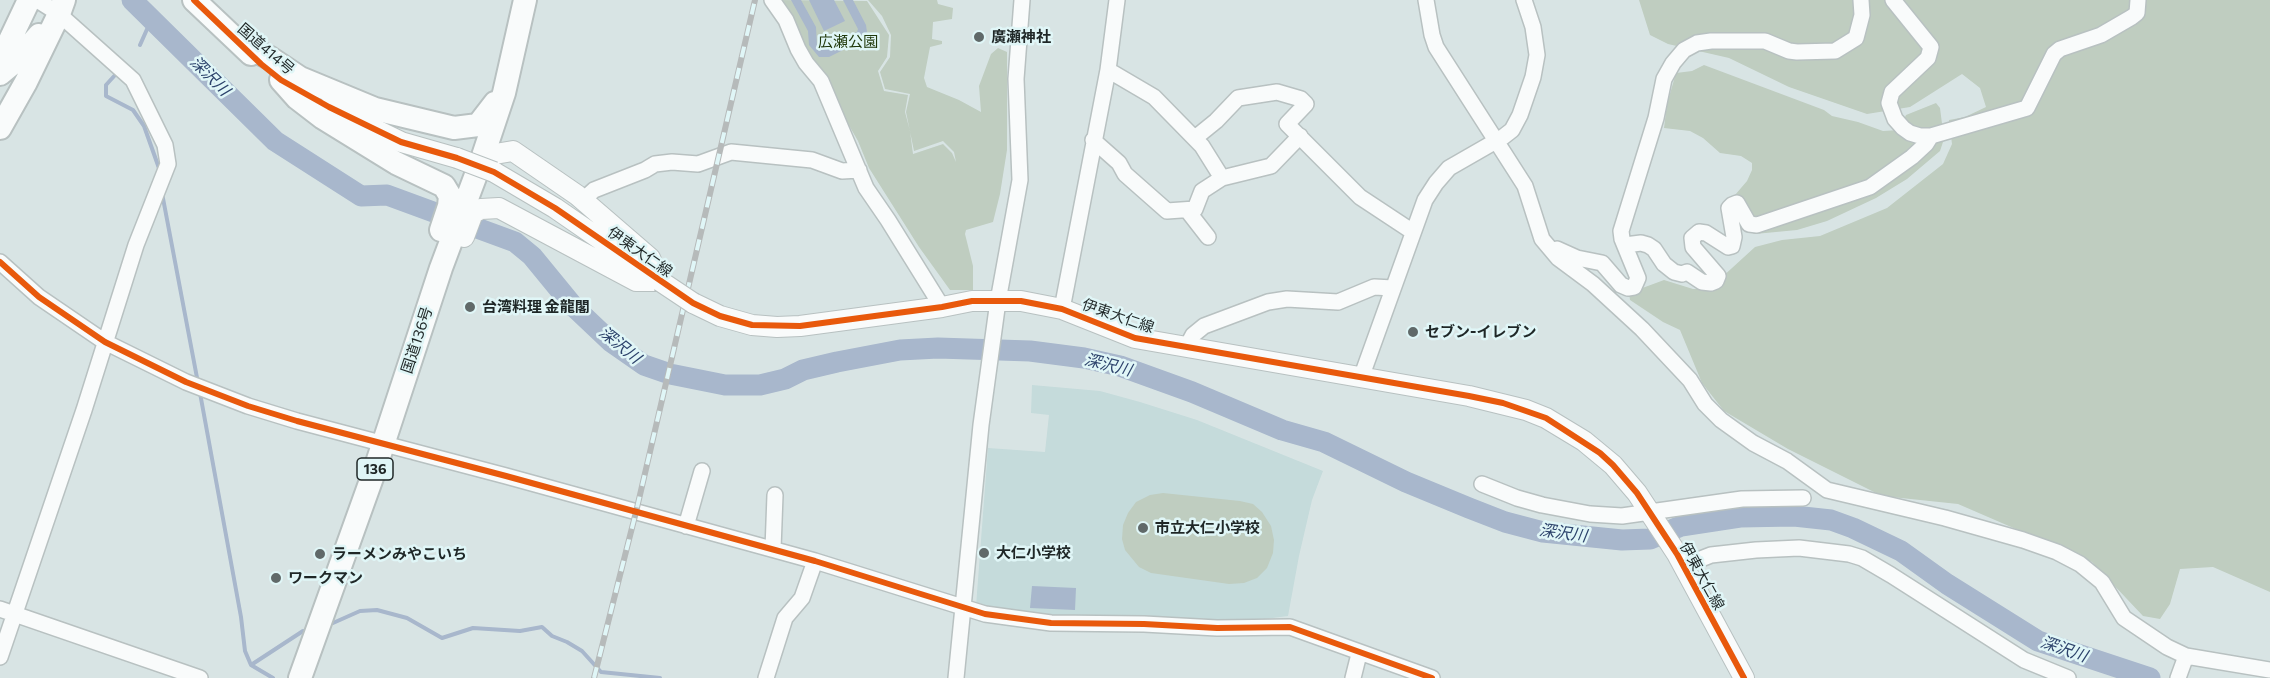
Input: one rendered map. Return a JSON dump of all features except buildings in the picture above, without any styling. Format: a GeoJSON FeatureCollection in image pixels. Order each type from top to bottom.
{"type":"FeatureCollection","features":[{"type":"Feature","properties":{"kind":"highway"},"geometry":{"type":"LineString","coordinates":[[0,61],[29,0]]}},
{"type":"Feature","properties":{"kind":"highway","name":"国道414号"},"geometry":{"type":"LineString","coordinates":[[194,0],[281,80],[329,107]]}},
{"type":"Feature","properties":{"kind":"highway"},"geometry":{"type":"LineString","coordinates":[[281,80],[297,98],[323,118],[396,163],[444,186],[462,210],[484,169],[525,0]]}},
{"type":"Feature","properties":{"kind":"highway"},"geometry":{"type":"LineString","coordinates":[[0,74],[32,44],[46,26],[55,5]]}},
{"type":"Feature","properties":{"kind":"highway"},"geometry":{"type":"LineString","coordinates":[[0,128],[26,82],[55,5]]}},
{"type":"Feature","properties":{"kind":"highway"},"geometry":{"type":"LineString","coordinates":[[240,43],[270,58],[300,78],[375,109],[454,128],[478,125],[504,93]]}},
{"type":"Feature","properties":{"kind":"highway"},"geometry":{"type":"LineString","coordinates":[[454,128],[467,138],[484,169]]}},
{"type":"Feature","properties":{"kind":"highway","name":"国道136号"},"geometry":{"type":"LineString","coordinates":[[300,678],[431,299],[431,257],[444,257],[462,210]]}},
{"type":"Feature","properties":{"kind":"main road"},"geometry":{"type":"LineString","coordinates":[[504,93],[501,131],[504,143],[513,152],[583,200],[650,258],[660,281],[636,281],[499,208],[485,194],[484,169],[513,152]]}},
{"type":"Feature","properties":{"kind":"main road","name":"伊東大仁線"},"geometry":{"type":"LineString","coordinates":[[329,107],[401,141],[484,169],[555,208],[693,303],[720,316],[741,322],[777,327],[800,326],[942,307],[972,300],[1021,301],[1062,309],[1135,338],[1503,403],[1546,418],[1584,441],[1613,465],[1652,515],[1680,560],[1744,678]]}},
{"type":"Feature","properties":{"kind":"main road"},"geometry":{"type":"LineString","coordinates":[[462,210],[499,208]]}},
{"type":"Feature","properties":{"kind":"street"},"geometry":{"type":"LineString","coordinates":[[772,0],[786,20],[806,63],[821,81],[866,188],[942,307]]}},
{"type":"Feature","properties":{"kind":"street"},"geometry":{"type":"LineString","coordinates":[[956,678],[982,413],[998,301],[1020,180],[1016,89],[1022,0]]}},
{"type":"Feature","properties":{"kind":"street"},"geometry":{"type":"LineString","coordinates":[[1062,309],[1108,70],[1116,0]]}},
{"type":"Feature","properties":{"kind":"street"},"geometry":{"type":"LineString","coordinates":[[1426,0],[1436,47],[1498,140],[1525,186],[1542,239],[1558,258],[1593,284],[1642,329],[1689,380],[1705,404],[1721,420],[1753,443],[1794,466],[1818,485],[1836,493],[1968,524],[2023,540],[2057,552],[2080,564],[2102,582],[2124,618],[2166,647],[2182,666],[2270,670]]}},
{"type":"Feature","properties":{"kind":"street"},"geometry":{"type":"LineString","coordinates":[[1361,378],[1425,200],[1449,168],[1512,130],[1520,115],[1536,68],[1536,42],[1524,0]]}},
{"type":"Feature","properties":{"kind":"street"},"geometry":{"type":"LineString","coordinates":[[1542,239],[1576,258],[1602,263],[1621,285],[1628,288],[1634,287],[1638,278],[1621,231],[1656,118],[1664,79],[1673,63],[1684,50],[1696,43],[1752,40],[1766,41],[1789,51],[1817,53],[1835,51],[1856,38],[1862,15],[1861,0]]}},
{"type":"Feature","properties":{"kind":"street"},"geometry":{"type":"LineString","coordinates":[[1893,0],[1931,46],[1925,63],[1892,92],[1889,103],[1895,119],[1910,133],[1920,136],[1931,136],[2027,108],[2054,54],[2060,49],[2101,35],[2132,17],[2137,13],[2138,0]]}},
{"type":"Feature","properties":{"kind":"street"},"geometry":{"type":"LineString","coordinates":[[0,657],[136,245],[165,173],[168,156],[165,145],[133,80],[72,24],[55,5]]}},
{"type":"Feature","properties":{"kind":"street"},"geometry":{"type":"LineString","coordinates":[[1108,70],[1154,97],[1195,138],[1222,178]]}},
{"type":"Feature","properties":{"kind":"street"},"geometry":{"type":"LineString","coordinates":[[1195,138],[1216,121],[1238,98],[1277,92],[1301,99],[1306,104],[1287,124],[1360,197],[1413,232]]}},
{"type":"Feature","properties":{"kind":"street"},"geometry":{"type":"LineString","coordinates":[[1093,140],[1119,163],[1125,174],[1167,211],[1195,209],[1202,191],[1222,178],[1271,166],[1300,136]]}},
{"type":"Feature","properties":{"kind":"street"},"geometry":{"type":"LineString","coordinates":[[1625,246],[1648,244],[1664,264],[1674,272],[1687,272],[1702,282],[1711,283],[1719,276],[1693,247],[1692,238],[1699,232],[1706,233],[1732,246],[1734,237],[1729,208],[1732,205],[1737,202],[1749,224],[1756,225],[1870,188],[1905,163],[1926,144],[1931,136]]}},
{"type":"Feature","properties":{"kind":"street"},"geometry":{"type":"LineString","coordinates":[[583,200],[594,190],[655,164],[672,162],[698,164],[731,152],[812,160],[842,171],[859,170]]}},
{"type":"Feature","properties":{"kind":"street"},"geometry":{"type":"LineString","coordinates":[[1187,210],[1208,237]]}},
{"type":"Feature","properties":{"kind":"street"},"geometry":{"type":"LineString","coordinates":[[0,262],[39,297],[105,342],[150,365],[248,406],[297,421],[773,549],[963,608],[1025,621],[1051,623],[1298,628],[1359,654],[1432,678]]}},
{"type":"Feature","properties":{"kind":"street"},"geometry":{"type":"LineString","coordinates":[[1186,348],[1193,335],[1204,326],[1268,302],[1287,299],[1338,302],[1374,287],[1393,288]]}},
{"type":"Feature","properties":{"kind":"street"},"geometry":{"type":"LineString","coordinates":[[686,526],[702,471]]}},
{"type":"Feature","properties":{"kind":"street"},"geometry":{"type":"LineString","coordinates":[[1482,484],[1542,505],[1590,514],[1622,516],[1652,515],[1742,499],[1803,498]]}},
{"type":"Feature","properties":{"kind":"street"},"geometry":{"type":"LineString","coordinates":[[773,549],[775,495]]}},
{"type":"Feature","properties":{"kind":"street"},"geometry":{"type":"LineString","coordinates":[[1680,560],[1756,550],[1799,548],[1849,554],[1862,558],[1891,575],[2024,660],[2068,678]]}},
{"type":"Feature","properties":{"kind":"street"},"geometry":{"type":"LineString","coordinates":[[766,678],[785,618],[797,605],[806,590],[815,561]]}},
{"type":"Feature","properties":{"kind":"street"},"geometry":{"type":"LineString","coordinates":[[0,609],[194,677]]}},
{"type":"Feature","properties":{"kind":"street"},"geometry":{"type":"LineString","coordinates":[[1353,678],[1359,654]]}},
{"type":"Feature","properties":{"kind":"shaded area","name":"市立大仁小学校"},"geometry":{"type":"Polygon","coordinates":[[[1032,385],[1100,391],[1140,402],[1197,420],[1323,471],[1312,500],[1288,616],[1257,620],[1191,622],[1064,619],[976,606],[988,448],[1045,452],[1049,415],[1031,413],[1032,385]]]}},
{"type":"Feature","properties":{"kind":"green space","name":"広瀬公園"},"geometry":{"type":"Polygon","coordinates":[[[779,0],[867,1],[889,35],[887,57],[878,71],[884,91],[908,95],[905,112],[910,129],[906,112],[910,94],[885,89],[880,72],[890,57],[891,35],[882,16],[868,0],[937,0],[938,4],[953,8],[952,19],[933,22],[932,39],[942,41],[942,44],[930,47],[924,78],[927,87],[981,112],[979,86],[991,54],[998,48],[1007,52],[1007,150],[1000,194],[993,222],[966,230],[965,234],[973,266],[973,290],[950,290],[919,247],[869,168],[827,80],[809,54],[779,0]],[[910,132],[913,154],[943,144],[952,153],[956,162],[954,152],[943,141],[914,151],[910,132]]]}},
{"type":"Feature","properties":{"kind":"green space"},"geometry":{"type":"Polygon","coordinates":[[[1639,0],[2270,0],[2270,592],[2213,567],[2180,569],[2170,604],[2160,619],[2143,616],[2092,562],[1958,504],[1882,496],[1788,449],[1724,411],[1702,383],[1680,330],[1663,322],[1630,300],[1629,293],[1664,280],[1693,289],[1709,289],[1755,247],[1782,240],[1820,236],[1887,208],[1943,164],[1952,144],[1949,120],[1965,117],[1986,107],[1980,88],[1962,74],[1910,107],[1867,114],[1789,87],[1729,58],[1668,44],[1650,35],[1639,0]]]}},
{"type":"Feature","properties":{"kind":"green space"},"geometry":{"type":"Polygon","coordinates":[[[1704,65],[1824,110],[1832,116],[1883,131],[1899,130],[1906,115],[1936,103],[1940,108],[1944,139],[1940,151],[1907,179],[1876,198],[1827,221],[1797,230],[1755,234],[1742,229],[1736,218],[1735,195],[1747,181],[1752,170],[1752,163],[1741,156],[1720,153],[1703,138],[1690,131],[1664,128],[1667,104],[1676,73],[1692,71],[1704,65]]]}},
{"type":"Feature","properties":{"kind":"green space"},"geometry":{"type":"Polygon","coordinates":[[[1163,493],[1253,504],[1262,512],[1271,526],[1274,540],[1273,553],[1267,568],[1257,578],[1244,583],[1229,584],[1151,573],[1139,567],[1125,550],[1122,539],[1123,525],[1136,502],[1150,495],[1163,493]]]}},
{"type":"Feature","properties":{"kind":"water"},"geometry":{"type":"Polygon","coordinates":[[[791,0],[801,0],[816,27],[817,46],[823,49],[857,32],[858,29],[843,0],[853,0],[866,25],[867,32],[857,43],[829,57],[819,57],[809,45],[808,31],[791,0]]]}},
{"type":"Feature","properties":{"kind":"water"},"geometry":{"type":"Polygon","coordinates":[[[809,0],[834,0],[845,21],[824,31],[809,0]]]}},
{"type":"Feature","properties":{"kind":"water"},"geometry":{"type":"Polygon","coordinates":[[[1032,586],[1076,588],[1075,610],[1030,608],[1032,586]]]}},
{"type":"Feature","properties":{"kind":"waterway","name":"深沢川"},"geometry":{"type":"LineString","coordinates":[[132,0],[275,141],[361,196],[387,195],[515,242],[532,256],[573,306],[611,342],[644,365],[670,374],[725,385],[760,385],[785,379],[803,370],[837,362],[900,350],[938,348],[1030,351],[1084,358],[1120,366],[1192,392],[1282,430],[1324,442],[1406,482],[1469,508],[1505,522],[1543,532],[1622,540],[1650,539],[1681,526],[1740,517],[1794,516],[1831,520],[1901,551],[1947,584],[2038,641],[2150,678]]}},
{"type":"Feature","properties":{"kind":"waterway"},"geometry":{"type":"LineString","coordinates":[[140,45],[152,18]]}},
{"type":"Feature","properties":{"kind":"waterway"},"geometry":{"type":"LineString","coordinates":[[116,74],[106,85],[106,96],[133,110],[144,126],[160,171]]}},
{"type":"Feature","properties":{"kind":"waterway"},"geometry":{"type":"LineString","coordinates":[[162,193],[198,383]]}},
{"type":"Feature","properties":{"kind":"waterway"},"geometry":{"type":"LineString","coordinates":[[200,393],[241,617],[245,651],[251,665],[273,678]]}},
{"type":"Feature","properties":{"kind":"waterway"},"geometry":{"type":"LineString","coordinates":[[333,623],[360,611],[377,610],[407,618],[442,638],[473,628],[520,631],[542,627],[552,636],[582,651],[601,672],[660,678]]}},
{"type":"Feature","properties":{"kind":"waterway"},"geometry":{"type":"LineString","coordinates":[[251,665],[303,631]]}},
{"type":"Feature","properties":{"kind":"railway"},"geometry":{"type":"LineString","coordinates":[[594,678],[636,512],[755,0]]}},
{"type":"Feature","properties":{"kind":"cycle path"},"geometry":{"type":"LineString","coordinates":[[194,0],[281,80],[329,107],[401,142],[457,158],[494,172],[555,208],[693,303],[720,316],[752,325],[800,326],[972,301],[1021,301],[1062,309],[1135,338],[1469,396],[1503,403],[1546,418],[1600,453],[1637,493],[1677,554],[1744,678]]}},
{"type":"Feature","properties":{"kind":"cycle path"},"geometry":{"type":"LineString","coordinates":[[0,262],[39,297],[105,342],[186,382],[248,406],[297,421],[815,561],[985,614],[1051,623],[1144,624],[1217,628],[1290,627],[1432,678]]}},
{"type":"Feature","properties":{"kind":"place","name":"廣瀬神社"},"geometry":{"type":"Point","coordinates":[979,37]}},
{"type":"Feature","properties":{"kind":"place","name":"台湾料理 金龍閣"},"geometry":{"type":"Point","coordinates":[470,307]}},
{"type":"Feature","properties":{"kind":"place","name":"セブン-イレブン"},"geometry":{"type":"Point","coordinates":[1413,332]}},
{"type":"Feature","properties":{"kind":"place","name":"市立大仁小学校"},"geometry":{"type":"Point","coordinates":[1143,528]}},
{"type":"Feature","properties":{"kind":"place","name":"大仁小学校"},"geometry":{"type":"Point","coordinates":[984,553]}},
{"type":"Feature","properties":{"kind":"place","name":"ラーメンみやこいち"},"geometry":{"type":"Point","coordinates":[320,554]}},
{"type":"Feature","properties":{"kind":"place","name":"ワークマン"},"geometry":{"type":"Point","coordinates":[276,578]}}]}
